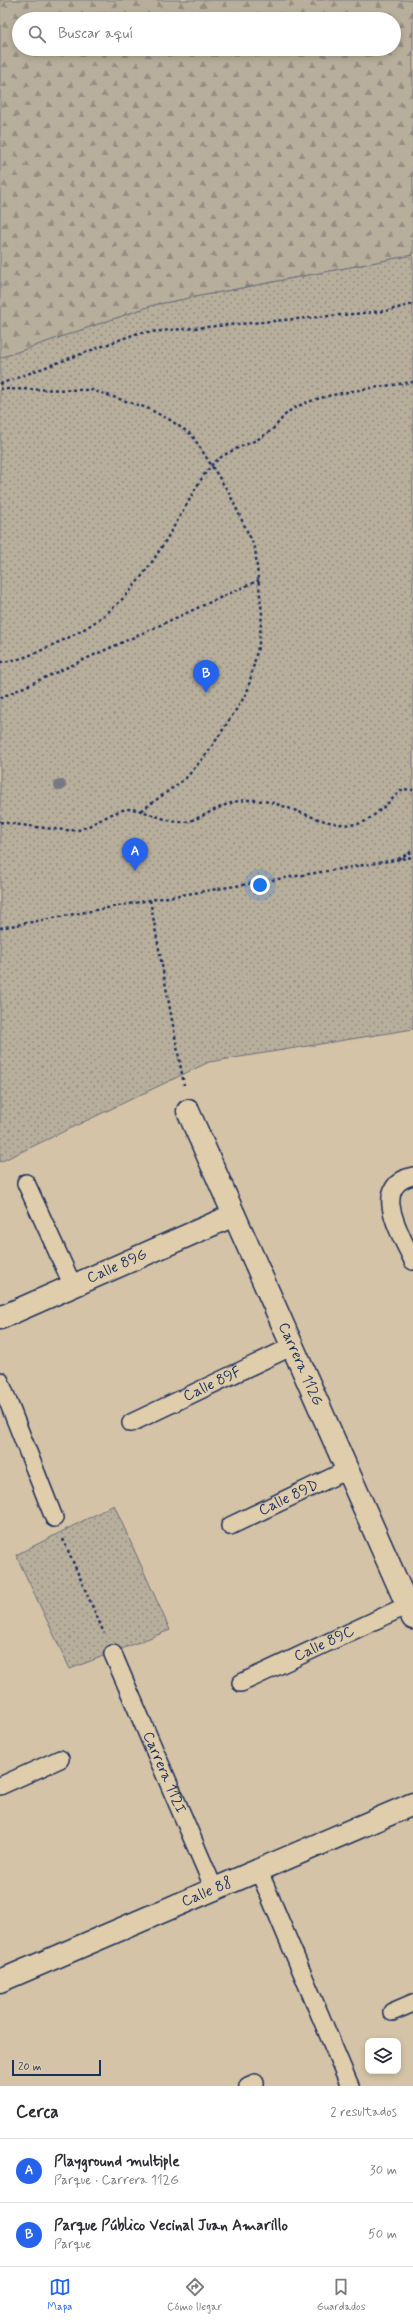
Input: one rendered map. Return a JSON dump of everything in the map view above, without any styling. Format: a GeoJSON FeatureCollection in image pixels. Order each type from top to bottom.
{"type":"FeatureCollection","features":[{"type":"Feature","properties":{"kind":"street","name":"Carrera 112G"},"geometry":{"type":"LineString","coordinates":[[188,1111],[410,1612]]}},
{"type":"Feature","properties":{"kind":"street","name":"Calle 89G"},"geometry":{"type":"LineString","coordinates":[[0,1318],[234,1214]]}},
{"type":"Feature","properties":{"kind":"street","name":"Calle 88"},"geometry":{"type":"LineString","coordinates":[[0,1981],[215,1891],[413,1804]]}},
{"type":"Feature","properties":{"kind":"lane"},"geometry":{"type":"LineString","coordinates":[[413,1176],[404,1178],[392,1188],[390,1205],[413,1261]]}},
{"type":"Feature","properties":{"kind":"lane"},"geometry":{"type":"LineString","coordinates":[[26,1183],[73,1286]]}},
{"type":"Feature","properties":{"kind":"lane","name":"Calle 89F"},"geometry":{"type":"LineString","coordinates":[[131,1423],[293,1346]]}},
{"type":"Feature","properties":{"kind":"lane"},"geometry":{"type":"LineString","coordinates":[[0,1381],[54,1518]]}},
{"type":"Feature","properties":{"kind":"lane","name":"Calle 89D"},"geometry":{"type":"LineString","coordinates":[[230,1526],[347,1470]]}},
{"type":"Feature","properties":{"kind":"lane","name":"Calle 89C"},"geometry":{"type":"LineString","coordinates":[[241,1683],[410,1612]]}},
{"type":"Feature","properties":{"kind":"lane","name":"Carrera 112I"},"geometry":{"type":"LineString","coordinates":[[113,1654],[215,1891]]}},
{"type":"Feature","properties":{"kind":"lane"},"geometry":{"type":"LineString","coordinates":[[0,1786],[60,1759]]}},
{"type":"Feature","properties":{"kind":"lane"},"geometry":{"type":"LineString","coordinates":[[259,1871],[350,2086]]}},
{"type":"Feature","properties":{"kind":"lane"},"geometry":{"type":"LineString","coordinates":[[392,2012],[413,2003]]}},
{"type":"Feature","properties":{"kind":"path"},"geometry":{"type":"LineString","coordinates":[[0,384],[138,333],[386,311],[413,304]]}},
{"type":"Feature","properties":{"kind":"path"},"geometry":{"type":"LineString","coordinates":[[0,662],[22,660],[63,641],[96,623],[119,604],[164,543],[212,466],[230,450],[269,432],[291,409],[307,402],[367,389],[413,382]]}},
{"type":"Feature","properties":{"kind":"path"},"geometry":{"type":"LineString","coordinates":[[0,389],[92,390],[119,397],[146,408],[192,435],[212,466],[248,529],[256,548],[262,614],[259,643],[247,693],[209,752],[186,778],[141,811]]}},
{"type":"Feature","properties":{"kind":"path"},"geometry":{"type":"LineString","coordinates":[[0,698],[259,580]]}},
{"type":"Feature","properties":{"kind":"path"},"geometry":{"type":"LineString","coordinates":[[0,822],[76,830],[130,809],[173,821],[189,821],[230,803],[248,800],[265,801],[326,822],[359,824],[374,814],[403,789],[413,790]]}},
{"type":"Feature","properties":{"kind":"path"},"geometry":{"type":"LineString","coordinates":[[394,861],[413,851]]}},
{"type":"Feature","properties":{"kind":"path"},"geometry":{"type":"LineString","coordinates":[[0,928],[150,900],[413,857]]}},
{"type":"Feature","properties":{"kind":"path"},"geometry":{"type":"LineString","coordinates":[[150,900],[188,1111]]}},
{"type":"Feature","properties":{"kind":"path"},"geometry":{"type":"LineString","coordinates":[[54,1518],[113,1654]]}},
{"type":"Feature","properties":{"kind":"green space"},"geometry":{"type":"Polygon","coordinates":[[[0,0],[413,0],[413,255],[154,305],[0,358],[0,0]]]}},
{"type":"Feature","properties":{"kind":"green space"},"geometry":{"type":"Polygon","coordinates":[[[413,255],[413,1029],[209,1062],[0,1162],[0,358],[154,305],[413,255]]]}},
{"type":"Feature","properties":{"kind":"green space"},"geometry":{"type":"Polygon","coordinates":[[[114,1505],[170,1630],[70,1669],[16,1555],[114,1505]]]}},
{"type":"Feature","properties":{"kind":"place","name":"Parque Público Vecinal Juan Amarillo"},"geometry":{"type":"Point","coordinates":[206,693]}},
{"type":"Feature","properties":{"kind":"place","name":"Playground multiple"},"geometry":{"type":"Point","coordinates":[135,871]}}]}
